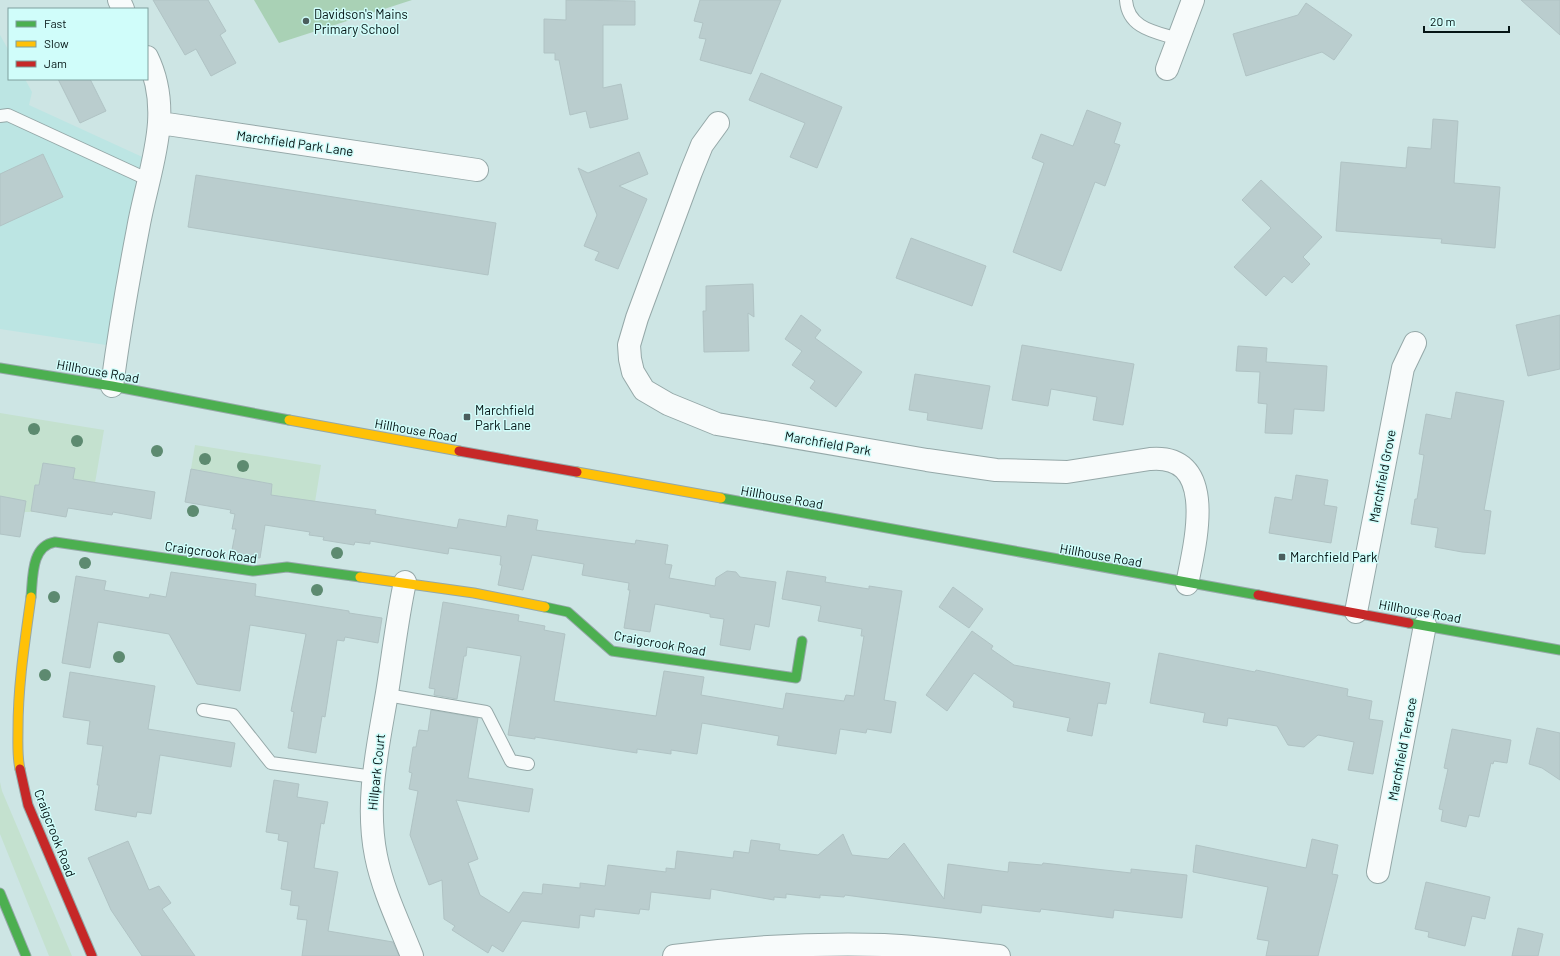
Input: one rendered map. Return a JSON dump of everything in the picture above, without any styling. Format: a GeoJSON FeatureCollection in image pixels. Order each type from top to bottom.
{"type":"FeatureCollection","features":[{"type":"Feature","properties":{"kind":"main road","name":"Hillhouse Road"},"geometry":{"type":"LineString","coordinates":[[0,368],[112,386],[306,423],[1187,584],[1356,612],[1560,650]]}},
{"type":"Feature","properties":{"kind":"main road","name":"Craigcrook Road"},"geometry":{"type":"LineString","coordinates":[[92,956],[28,805],[18,759],[18,715],[22,660],[38,551],[44,545],[55,542],[262,572],[278,566],[287,567],[404,582],[474,593],[568,612],[578,618],[605,647],[612,651],[796,678],[802,641]]}},
{"type":"Feature","properties":{"kind":"main road"},"geometry":{"type":"LineString","coordinates":[[0,893],[26,956]]}},
{"type":"Feature","properties":{"kind":"street"},"geometry":{"type":"LineString","coordinates":[[1167,69],[1193,0]]}},
{"type":"Feature","properties":{"kind":"street"},"geometry":{"type":"LineString","coordinates":[[112,386],[138,227],[160,124],[160,97],[148,60]]}},
{"type":"Feature","properties":{"kind":"street","name":"Marchfield Park Lane"},"geometry":{"type":"LineString","coordinates":[[160,124],[476,170]]}},
{"type":"Feature","properties":{"kind":"street","name":"Marchfield Park"},"geometry":{"type":"LineString","coordinates":[[718,124],[702,145],[691,172],[629,345],[633,372],[644,390],[668,404],[717,424],[905,457],[996,470],[1067,472],[1150,460],[1161,459],[1171,461],[1177,464],[1189,475],[1194,483],[1197,499],[1197,529],[1187,584]]}},
{"type":"Feature","properties":{"kind":"street","name":"Marchfield Grove"},"geometry":{"type":"LineString","coordinates":[[1356,612],[1402,373],[1406,358],[1415,343]]}},
{"type":"Feature","properties":{"kind":"street","name":"Hillpark Court"},"geometry":{"type":"LineString","coordinates":[[404,582],[374,777],[372,816],[376,856],[386,892],[412,956]]}},
{"type":"Feature","properties":{"kind":"street","name":"Marchfield Terrace"},"geometry":{"type":"LineString","coordinates":[[1378,872],[1425,625]]}},
{"type":"Feature","properties":{"kind":"street"},"geometry":{"type":"LineString","coordinates":[[674,956],[778,946],[846,945],[917,947],[999,956]]}},
{"type":"Feature","properties":{"kind":"lane"},"geometry":{"type":"LineString","coordinates":[[1126,0],[1131,17],[1137,24],[1148,30],[1178,39]]}},
{"type":"Feature","properties":{"kind":"lane"},"geometry":{"type":"LineString","coordinates":[[0,116],[8,116],[149,180]]}},
{"type":"Feature","properties":{"kind":"lane"},"geometry":{"type":"LineString","coordinates":[[387,694],[486,712],[511,761],[528,764]]}},
{"type":"Feature","properties":{"kind":"lane"},"geometry":{"type":"LineString","coordinates":[[203,710],[233,715],[271,763],[374,777]]}},
{"type":"Feature","properties":{"kind":"shaded area"},"geometry":{"type":"Polygon","coordinates":[[[0,35],[8,49],[8,80],[26,80],[32,92],[29,105],[162,166],[126,348],[0,329],[0,35]]]}},
{"type":"Feature","properties":{"kind":"green space","name":"Davidson's Mains Primary School"},"geometry":{"type":"Polygon","coordinates":[[[254,0],[412,0],[279,43],[254,0]]]}},
{"type":"Feature","properties":{"kind":"green space"},"geometry":{"type":"Polygon","coordinates":[[[0,413],[104,430],[95,483],[73,479],[35,485],[33,497],[37,498],[35,512],[24,512],[0,496],[0,413]]]}},
{"type":"Feature","properties":{"kind":"green space"},"geometry":{"type":"Polygon","coordinates":[[[195,445],[321,465],[315,502],[278,496],[270,497],[272,484],[191,469],[195,445]]]}},
{"type":"Feature","properties":{"kind":"green space"},"geometry":{"type":"Polygon","coordinates":[[[0,782],[2,791],[72,956],[49,956],[0,834],[0,782]]]}},
{"type":"Feature","properties":{"kind":"building"},"geometry":{"type":"Polygon","coordinates":[[[153,0],[208,0],[226,31],[220,35],[236,63],[211,76],[196,49],[185,55],[153,0]]]}},
{"type":"Feature","properties":{"kind":"building"},"geometry":{"type":"Polygon","coordinates":[[[566,0],[635,1],[635,25],[603,25],[603,88],[621,84],[628,119],[590,128],[586,111],[570,115],[559,60],[555,60],[555,53],[544,53],[544,19],[566,20],[566,0]]]}},
{"type":"Feature","properties":{"kind":"building"},"geometry":{"type":"Polygon","coordinates":[[[700,0],[781,0],[751,74],[700,60],[706,39],[699,38],[703,23],[694,21],[700,0]]]}},
{"type":"Feature","properties":{"kind":"building"},"geometry":{"type":"Polygon","coordinates":[[[1521,0],[1560,0],[1560,35],[1521,0]]]}},
{"type":"Feature","properties":{"kind":"building"},"geometry":{"type":"Polygon","coordinates":[[[1306,3],[1352,35],[1334,60],[1322,52],[1246,76],[1233,34],[1298,15],[1306,3]]]}},
{"type":"Feature","properties":{"kind":"building"},"geometry":{"type":"Polygon","coordinates":[[[761,73],[842,107],[817,168],[790,157],[805,123],[749,100],[761,73]]]}},
{"type":"Feature","properties":{"kind":"building"},"geometry":{"type":"Polygon","coordinates":[[[58,80],[90,80],[106,111],[80,123],[58,80]]]}},
{"type":"Feature","properties":{"kind":"building"},"geometry":{"type":"Polygon","coordinates":[[[1087,110],[1121,123],[1114,143],[1120,145],[1105,186],[1095,182],[1061,271],[1013,252],[1044,163],[1032,158],[1041,134],[1073,146],[1087,110]]]}},
{"type":"Feature","properties":{"kind":"building"},"geometry":{"type":"Polygon","coordinates":[[[1433,119],[1458,121],[1454,183],[1500,187],[1495,248],[1441,243],[1442,239],[1336,231],[1341,162],[1406,168],[1408,147],[1431,149],[1433,119]]]}},
{"type":"Feature","properties":{"kind":"building"},"geometry":{"type":"Polygon","coordinates":[[[639,152],[648,174],[619,186],[647,199],[618,269],[595,260],[599,252],[584,246],[597,215],[578,168],[588,173],[639,152]]]}},
{"type":"Feature","properties":{"kind":"building"},"geometry":{"type":"Polygon","coordinates":[[[43,154],[63,197],[0,226],[0,174],[43,154]]]}},
{"type":"Feature","properties":{"kind":"building"},"geometry":{"type":"Polygon","coordinates":[[[196,175],[496,223],[488,275],[188,227],[196,175]]]}},
{"type":"Feature","properties":{"kind":"building"},"geometry":{"type":"Polygon","coordinates":[[[1261,180],[1322,237],[1303,257],[1310,264],[1292,283],[1284,276],[1266,296],[1234,267],[1271,228],[1242,200],[1261,180]]]}},
{"type":"Feature","properties":{"kind":"building"},"geometry":{"type":"Polygon","coordinates":[[[911,238],[986,266],[972,306],[896,278],[911,238]]]}},
{"type":"Feature","properties":{"kind":"building"},"geometry":{"type":"Polygon","coordinates":[[[753,284],[754,317],[748,313],[749,351],[704,352],[703,311],[706,311],[706,286],[753,284]]]}},
{"type":"Feature","properties":{"kind":"building"},"geometry":{"type":"Polygon","coordinates":[[[801,315],[821,330],[815,338],[862,372],[836,407],[810,388],[815,381],[792,365],[802,351],[785,339],[801,315]]]}},
{"type":"Feature","properties":{"kind":"building"},"geometry":{"type":"Polygon","coordinates":[[[1560,315],[1560,369],[1528,376],[1516,325],[1560,315]]]}},
{"type":"Feature","properties":{"kind":"building"},"geometry":{"type":"Polygon","coordinates":[[[1022,345],[1134,364],[1123,425],[1093,420],[1097,397],[1051,389],[1048,406],[1012,400],[1022,345]]]}},
{"type":"Feature","properties":{"kind":"building"},"geometry":{"type":"Polygon","coordinates":[[[1238,346],[1267,348],[1266,362],[1327,366],[1324,411],[1294,409],[1292,434],[1265,433],[1267,404],[1258,403],[1260,372],[1236,371],[1238,346]]]}},
{"type":"Feature","properties":{"kind":"building"},"geometry":{"type":"Polygon","coordinates":[[[915,374],[990,386],[982,429],[927,420],[928,413],[909,410],[915,374]]]}},
{"type":"Feature","properties":{"kind":"building"},"geometry":{"type":"Polygon","coordinates":[[[1456,392],[1504,401],[1484,510],[1491,511],[1485,554],[1462,552],[1435,547],[1438,528],[1411,524],[1415,499],[1417,499],[1424,455],[1419,454],[1426,414],[1451,419],[1456,392]]]}},
{"type":"Feature","properties":{"kind":"building"},"geometry":{"type":"Polygon","coordinates":[[[43,463],[75,468],[73,479],[155,492],[151,519],[113,512],[112,515],[68,508],[66,517],[31,511],[35,485],[39,485],[43,463]]]}},
{"type":"Feature","properties":{"kind":"building"},"geometry":{"type":"Polygon","coordinates":[[[191,469],[272,484],[271,495],[376,510],[375,514],[457,528],[459,519],[506,527],[508,515],[538,520],[536,530],[635,544],[636,540],[668,545],[665,564],[672,565],[669,578],[715,586],[716,578],[727,571],[736,572],[740,577],[776,582],[769,627],[755,624],[750,650],[720,645],[724,619],[710,617],[710,614],[655,604],[650,632],[624,628],[630,590],[628,590],[629,583],[582,575],[584,564],[532,555],[523,590],[498,585],[502,565],[500,565],[501,556],[449,548],[448,554],[370,541],[370,544],[355,542],[354,545],[323,540],[324,537],[309,535],[310,532],[265,525],[260,558],[231,555],[236,529],[232,529],[235,514],[230,513],[231,510],[185,502],[191,469]]]}},
{"type":"Feature","properties":{"kind":"building"},"geometry":{"type":"Polygon","coordinates":[[[1296,475],[1328,480],[1324,505],[1337,507],[1331,543],[1269,533],[1275,497],[1292,500],[1296,475]]]}},
{"type":"Feature","properties":{"kind":"building"},"geometry":{"type":"Polygon","coordinates":[[[0,496],[26,501],[20,537],[0,534],[0,496]]]}},
{"type":"Feature","properties":{"kind":"building"},"geometry":{"type":"Polygon","coordinates":[[[787,571],[826,577],[825,582],[869,589],[869,586],[902,591],[884,700],[896,702],[891,733],[867,729],[866,733],[840,729],[836,754],[777,745],[779,736],[702,723],[697,754],[671,750],[671,754],[637,749],[637,753],[535,737],[535,739],[508,735],[521,656],[467,647],[466,656],[464,656],[457,699],[434,695],[435,689],[429,688],[443,602],[519,615],[518,621],[545,626],[544,630],[565,634],[554,701],[656,716],[664,671],[704,677],[701,695],[783,709],[786,693],[844,701],[846,695],[854,696],[864,636],[861,636],[862,629],[818,621],[821,606],[782,599],[787,571]]]}},
{"type":"Feature","properties":{"kind":"building"},"geometry":{"type":"Polygon","coordinates":[[[171,572],[256,584],[255,596],[349,611],[349,613],[382,618],[378,643],[345,637],[344,641],[337,640],[325,717],[322,716],[316,753],[288,748],[294,712],[291,711],[306,634],[250,625],[240,691],[197,684],[169,634],[98,622],[90,668],[62,663],[76,576],[106,581],[104,590],[149,598],[150,594],[166,597],[171,572]]]}},
{"type":"Feature","properties":{"kind":"building"},"geometry":{"type":"Polygon","coordinates":[[[953,587],[983,609],[969,628],[939,607],[953,587]]]}},
{"type":"Feature","properties":{"kind":"building"},"geometry":{"type":"Polygon","coordinates":[[[972,631],[993,646],[991,649],[1014,665],[1110,683],[1106,704],[1098,703],[1092,736],[1067,731],[1070,718],[1013,707],[1014,702],[974,673],[947,711],[926,695],[972,631]]]}},
{"type":"Feature","properties":{"kind":"building"},"geometry":{"type":"Polygon","coordinates":[[[1159,653],[1255,672],[1256,670],[1348,689],[1347,696],[1372,701],[1369,719],[1383,721],[1373,774],[1348,770],[1354,742],[1318,735],[1304,747],[1288,745],[1277,726],[1228,718],[1227,726],[1203,722],[1205,713],[1150,703],[1159,653]]]}},
{"type":"Feature","properties":{"kind":"building"},"geometry":{"type":"Polygon","coordinates":[[[70,672],[155,686],[148,729],[235,743],[231,767],[160,755],[151,814],[137,812],[136,817],[95,810],[103,746],[87,744],[90,721],[63,717],[70,672]]]}},
{"type":"Feature","properties":{"kind":"building"},"geometry":{"type":"Polygon","coordinates":[[[431,710],[478,718],[468,778],[533,789],[529,812],[456,800],[478,859],[468,863],[480,895],[509,913],[523,892],[542,894],[543,884],[580,888],[580,883],[605,886],[608,865],[666,872],[666,868],[675,869],[677,851],[733,858],[734,851],[749,853],[751,840],[780,844],[779,850],[818,855],[843,834],[852,855],[888,859],[904,843],[944,899],[948,864],[1008,872],[1009,862],[1042,865],[1043,863],[1131,873],[1131,869],[1187,875],[1182,918],[1114,910],[1113,918],[1041,909],[1040,912],[982,905],[981,913],[845,895],[844,897],[820,895],[820,898],[786,894],[786,898],[774,897],[774,900],[711,889],[710,899],[651,892],[649,910],[640,909],[639,914],[595,909],[594,917],[580,915],[579,928],[522,921],[503,952],[492,945],[488,953],[452,930],[455,926],[444,919],[442,880],[429,885],[410,835],[418,791],[409,789],[412,773],[409,772],[413,747],[416,747],[419,730],[428,731],[431,710]]]}},
{"type":"Feature","properties":{"kind":"building"},"geometry":{"type":"Polygon","coordinates":[[[1537,728],[1560,733],[1560,780],[1542,768],[1529,764],[1537,728]]]}},
{"type":"Feature","properties":{"kind":"building"},"geometry":{"type":"Polygon","coordinates":[[[1452,729],[1511,740],[1507,763],[1494,761],[1493,764],[1491,763],[1479,817],[1469,815],[1466,827],[1441,821],[1443,810],[1439,809],[1448,769],[1444,768],[1452,729]]]}},
{"type":"Feature","properties":{"kind":"building"},"geometry":{"type":"Polygon","coordinates":[[[274,780],[299,784],[297,797],[328,802],[324,824],[321,823],[314,868],[338,872],[328,931],[393,942],[399,956],[302,956],[307,920],[297,919],[299,906],[290,905],[292,891],[281,889],[288,842],[278,840],[279,834],[266,832],[274,780]]]}},
{"type":"Feature","properties":{"kind":"building"},"geometry":{"type":"Polygon","coordinates":[[[1312,839],[1338,845],[1332,874],[1338,875],[1318,956],[1266,956],[1269,941],[1257,939],[1268,887],[1193,872],[1196,845],[1306,868],[1312,839]]]}},
{"type":"Feature","properties":{"kind":"building"},"geometry":{"type":"Polygon","coordinates":[[[128,841],[149,890],[159,886],[171,903],[162,909],[195,956],[142,956],[111,910],[88,858],[128,841]]]}},
{"type":"Feature","properties":{"kind":"building"},"geometry":{"type":"Polygon","coordinates":[[[1426,882],[1490,897],[1485,919],[1472,916],[1465,946],[1428,937],[1429,932],[1415,929],[1426,882]]]}},
{"type":"Feature","properties":{"kind":"building"},"geometry":{"type":"Polygon","coordinates":[[[1518,928],[1543,934],[1538,956],[1512,956],[1518,928]]]}},
{"type":"Feature","properties":{"kind":"traffic: fast"},"geometry":{"type":"LineString","coordinates":[[0,368],[112,386],[289,420]]}},
{"type":"Feature","properties":{"kind":"traffic: fast"},"geometry":{"type":"LineString","coordinates":[[721,498],[1258,595]]}},
{"type":"Feature","properties":{"kind":"traffic: fast"},"geometry":{"type":"LineString","coordinates":[[31,597],[33,572],[37,556],[41,549],[55,542],[253,571],[287,567],[360,577]]}},
{"type":"Feature","properties":{"kind":"traffic: fast"},"geometry":{"type":"LineString","coordinates":[[545,607],[568,612],[612,651],[796,678],[802,641]]}},
{"type":"Feature","properties":{"kind":"traffic: fast"},"geometry":{"type":"LineString","coordinates":[[1409,623],[1560,650]]}},
{"type":"Feature","properties":{"kind":"traffic: fast"},"geometry":{"type":"LineString","coordinates":[[0,893],[26,956]]}},
{"type":"Feature","properties":{"kind":"traffic: slow"},"geometry":{"type":"LineString","coordinates":[[289,420],[459,451]]}},
{"type":"Feature","properties":{"kind":"traffic: slow"},"geometry":{"type":"LineString","coordinates":[[577,472],[721,498]]}},
{"type":"Feature","properties":{"kind":"traffic: slow"},"geometry":{"type":"LineString","coordinates":[[360,577],[474,593],[545,607]]}},
{"type":"Feature","properties":{"kind":"traffic: slow"},"geometry":{"type":"LineString","coordinates":[[20,769],[18,759],[19,696],[31,597]]}},
{"type":"Feature","properties":{"kind":"traffic: jam"},"geometry":{"type":"LineString","coordinates":[[459,451],[577,472]]}},
{"type":"Feature","properties":{"kind":"traffic: jam"},"geometry":{"type":"LineString","coordinates":[[1258,595],[1409,623]]}},
{"type":"Feature","properties":{"kind":"traffic: jam"},"geometry":{"type":"LineString","coordinates":[[20,769],[28,805],[92,956]]}},
{"type":"Feature","properties":{"kind":"place","name":"Davidson's Mains Primary School"},"geometry":{"type":"Point","coordinates":[306,21]}},
{"type":"Feature","properties":{"kind":"place","name":"Marchfield Park Lane"},"geometry":{"type":"Point","coordinates":[467,417]}},
{"type":"Feature","properties":{"kind":"place","name":"Marchfield Park"},"geometry":{"type":"Point","coordinates":[1282,557]}}]}
